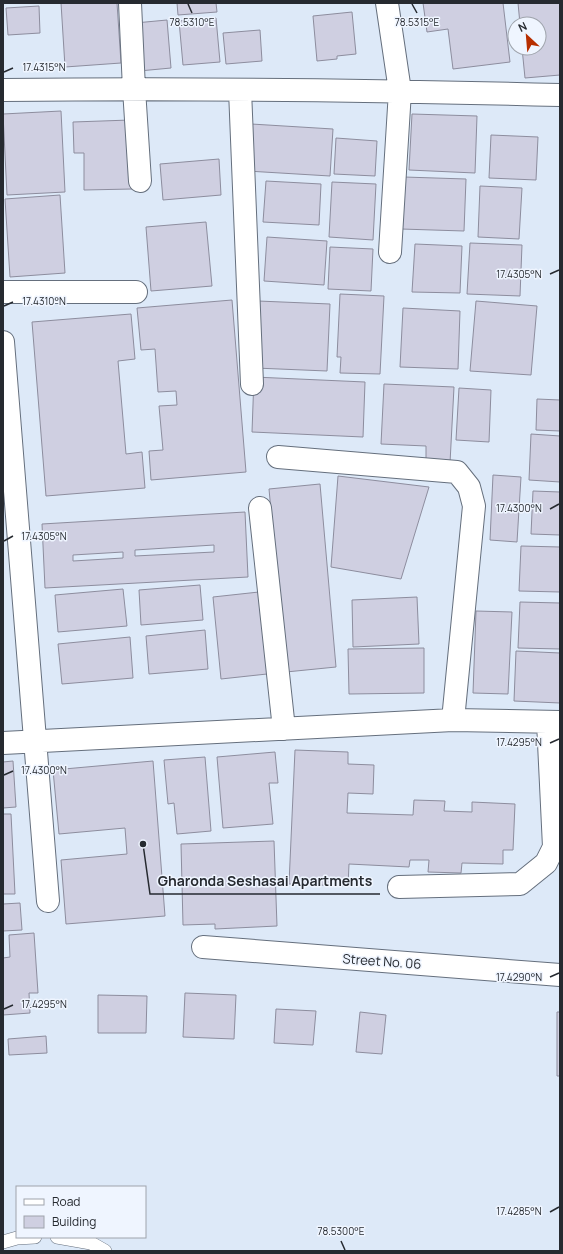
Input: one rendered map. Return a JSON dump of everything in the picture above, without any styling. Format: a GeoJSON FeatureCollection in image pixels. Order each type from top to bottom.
{"type":"FeatureCollection","features":[{"type":"Feature","properties":{"kind":"street"},"geometry":{"type":"LineString","coordinates":[[130,3],[140,181]]}},
{"type":"Feature","properties":{"kind":"street"},"geometry":{"type":"LineString","coordinates":[[387,3],[400,91],[390,252]]}},
{"type":"Feature","properties":{"kind":"street"},"geometry":{"type":"LineString","coordinates":[[3,90],[134,89],[400,91],[560,95]]}},
{"type":"Feature","properties":{"kind":"street"},"geometry":{"type":"LineString","coordinates":[[240,90],[252,384]]}},
{"type":"Feature","properties":{"kind":"street"},"geometry":{"type":"LineString","coordinates":[[3,292],[136,292]]}},
{"type":"Feature","properties":{"kind":"street"},"geometry":{"type":"LineString","coordinates":[[3,342],[48,901]]}},
{"type":"Feature","properties":{"kind":"street"},"geometry":{"type":"LineString","coordinates":[[278,457],[457,472],[468,487],[474,506],[453,720]]}},
{"type":"Feature","properties":{"kind":"street"},"geometry":{"type":"LineString","coordinates":[[260,508],[284,729]]}},
{"type":"Feature","properties":{"kind":"street"},"geometry":{"type":"LineString","coordinates":[[3,743],[453,720],[554,722],[554,846],[546,863],[520,884],[399,887]]}},
{"type":"Feature","properties":{"kind":"street","name":"Street No. 06"},"geometry":{"type":"LineString","coordinates":[[203,947],[560,975]]}},
{"type":"Feature","properties":{"kind":"lane"},"geometry":{"type":"LineString","coordinates":[[3,1242],[17,1238]]}},
{"type":"Feature","properties":{"kind":"lane"},"geometry":{"type":"LineString","coordinates":[[62,1238],[91,1244],[105,1251]]}},
{"type":"Feature","properties":{"kind":"building"},"geometry":{"type":"Polygon","coordinates":[[[61,3],[117,3],[121,63],[65,67],[61,3]]]}},
{"type":"Feature","properties":{"kind":"building"},"geometry":{"type":"Polygon","coordinates":[[[177,3],[216,3],[217,12],[178,15],[177,3]]]}},
{"type":"Feature","properties":{"kind":"building"},"geometry":{"type":"Polygon","coordinates":[[[423,3],[503,3],[507,37],[507,56],[509,56],[510,62],[453,69],[448,29],[427,32],[423,3]]]}},
{"type":"Feature","properties":{"kind":"building"},"geometry":{"type":"Polygon","coordinates":[[[518,3],[560,3],[560,75],[525,78],[523,56],[547,56],[547,16],[519,16],[518,3]]]}},
{"type":"Feature","properties":{"kind":"building"},"geometry":{"type":"Polygon","coordinates":[[[39,6],[40,33],[8,35],[6,8],[39,6]]]}},
{"type":"Feature","properties":{"kind":"building"},"geometry":{"type":"Polygon","coordinates":[[[352,12],[356,54],[337,56],[337,59],[317,61],[313,16],[352,12]]]}},
{"type":"Feature","properties":{"kind":"building"},"geometry":{"type":"Polygon","coordinates":[[[216,18],[220,62],[183,65],[179,21],[216,18]]]}},
{"type":"Feature","properties":{"kind":"building"},"geometry":{"type":"Polygon","coordinates":[[[167,20],[171,68],[139,71],[135,23],[167,20]]]}},
{"type":"Feature","properties":{"kind":"building"},"geometry":{"type":"Polygon","coordinates":[[[260,30],[262,61],[226,64],[223,33],[260,30]]]}},
{"type":"Feature","properties":{"kind":"building"},"geometry":{"type":"Polygon","coordinates":[[[61,111],[65,192],[7,195],[3,114],[61,111]]]}},
{"type":"Feature","properties":{"kind":"building"},"geometry":{"type":"Polygon","coordinates":[[[412,114],[477,116],[475,173],[409,170],[412,114]]]}},
{"type":"Feature","properties":{"kind":"building"},"geometry":{"type":"Polygon","coordinates":[[[130,120],[132,189],[84,190],[84,153],[74,153],[73,122],[130,120]]]}},
{"type":"Feature","properties":{"kind":"building"},"geometry":{"type":"Polygon","coordinates":[[[251,124],[333,129],[330,176],[247,171],[251,124]]]}},
{"type":"Feature","properties":{"kind":"building"},"geometry":{"type":"Polygon","coordinates":[[[491,135],[538,137],[536,180],[489,178],[491,135]]]}},
{"type":"Feature","properties":{"kind":"building"},"geometry":{"type":"Polygon","coordinates":[[[336,138],[377,141],[375,176],[334,174],[336,138]]]}},
{"type":"Feature","properties":{"kind":"building"},"geometry":{"type":"Polygon","coordinates":[[[219,159],[221,195],[163,200],[160,164],[219,159]]]}},
{"type":"Feature","properties":{"kind":"building"},"geometry":{"type":"Polygon","coordinates":[[[404,177],[466,179],[464,231],[401,229],[404,177]]]}},
{"type":"Feature","properties":{"kind":"building"},"geometry":{"type":"Polygon","coordinates":[[[266,181],[321,184],[319,225],[263,222],[266,181]]]}},
{"type":"Feature","properties":{"kind":"building"},"geometry":{"type":"Polygon","coordinates":[[[332,182],[376,184],[373,240],[329,237],[332,182]]]}},
{"type":"Feature","properties":{"kind":"building"},"geometry":{"type":"Polygon","coordinates":[[[480,186],[522,188],[519,239],[478,237],[480,186]]]}},
{"type":"Feature","properties":{"kind":"building"},"geometry":{"type":"Polygon","coordinates":[[[60,195],[65,273],[10,277],[5,199],[60,195]]]}},
{"type":"Feature","properties":{"kind":"building"},"geometry":{"type":"Polygon","coordinates":[[[206,222],[212,286],[151,291],[146,227],[206,222]]]}},
{"type":"Feature","properties":{"kind":"building"},"geometry":{"type":"Polygon","coordinates":[[[267,237],[327,241],[324,285],[264,281],[267,237]]]}},
{"type":"Feature","properties":{"kind":"building"},"geometry":{"type":"Polygon","coordinates":[[[470,243],[522,245],[520,296],[467,294],[470,243]]]}},
{"type":"Feature","properties":{"kind":"building"},"geometry":{"type":"Polygon","coordinates":[[[415,244],[462,246],[460,293],[412,292],[415,244]]]}},
{"type":"Feature","properties":{"kind":"building"},"geometry":{"type":"Polygon","coordinates":[[[330,247],[373,249],[371,291],[328,289],[330,247]]]}},
{"type":"Feature","properties":{"kind":"building"},"geometry":{"type":"Polygon","coordinates":[[[340,294],[384,296],[380,374],[340,373],[341,357],[337,357],[340,294]]]}},
{"type":"Feature","properties":{"kind":"building"},"geometry":{"type":"Polygon","coordinates":[[[232,300],[246,472],[151,480],[149,451],[163,450],[159,406],[177,405],[176,391],[158,392],[155,349],[141,350],[137,308],[232,300]]]}},
{"type":"Feature","properties":{"kind":"building"},"geometry":{"type":"Polygon","coordinates":[[[258,301],[330,304],[327,371],[255,368],[258,301]]]}},
{"type":"Feature","properties":{"kind":"building"},"geometry":{"type":"Polygon","coordinates":[[[476,301],[537,306],[531,375],[470,371],[476,301]]]}},
{"type":"Feature","properties":{"kind":"building"},"geometry":{"type":"Polygon","coordinates":[[[403,308],[460,311],[458,369],[400,367],[403,308]]]}},
{"type":"Feature","properties":{"kind":"building"},"geometry":{"type":"Polygon","coordinates":[[[131,314],[135,359],[118,361],[126,454],[142,452],[145,488],[46,496],[32,322],[131,314]]]}},
{"type":"Feature","properties":{"kind":"building"},"geometry":{"type":"Polygon","coordinates":[[[254,377],[365,382],[363,437],[252,432],[254,377]]]}},
{"type":"Feature","properties":{"kind":"building"},"geometry":{"type":"Polygon","coordinates":[[[384,384],[454,387],[450,463],[426,462],[426,446],[381,444],[384,384]]]}},
{"type":"Feature","properties":{"kind":"building"},"geometry":{"type":"Polygon","coordinates":[[[459,388],[491,390],[489,442],[456,440],[459,388]]]}},
{"type":"Feature","properties":{"kind":"building"},"geometry":{"type":"Polygon","coordinates":[[[537,399],[560,400],[560,431],[536,430],[537,399]]]}},
{"type":"Feature","properties":{"kind":"building"},"geometry":{"type":"Polygon","coordinates":[[[531,434],[560,436],[560,482],[529,480],[531,434]]]}},
{"type":"Feature","properties":{"kind":"building"},"geometry":{"type":"Polygon","coordinates":[[[493,475],[521,477],[517,542],[490,540],[493,475]]]}},
{"type":"Feature","properties":{"kind":"building"},"geometry":{"type":"Polygon","coordinates":[[[338,476],[429,487],[401,579],[331,567],[338,476]]]}},
{"type":"Feature","properties":{"kind":"building"},"geometry":{"type":"Polygon","coordinates":[[[320,484],[336,667],[286,672],[269,489],[320,484]]]}},
{"type":"Feature","properties":{"kind":"building"},"geometry":{"type":"Polygon","coordinates":[[[533,491],[560,492],[560,535],[531,534],[533,491]]]}},
{"type":"Feature","properties":{"kind":"building"},"geometry":{"type":"Polygon","coordinates":[[[245,512],[248,577],[45,588],[42,524],[245,512]],[[214,545],[135,550],[135,556],[214,552],[214,545]],[[123,552],[73,555],[73,561],[123,558],[123,552]]]}},
{"type":"Feature","properties":{"kind":"building"},"geometry":{"type":"Polygon","coordinates":[[[521,546],[560,547],[560,592],[519,591],[521,546]]]}},
{"type":"Feature","properties":{"kind":"building"},"geometry":{"type":"Polygon","coordinates":[[[200,585],[203,620],[141,625],[139,590],[200,585]]]}},
{"type":"Feature","properties":{"kind":"building"},"geometry":{"type":"Polygon","coordinates":[[[123,589],[127,626],[58,632],[55,595],[123,589]]]}},
{"type":"Feature","properties":{"kind":"building"},"geometry":{"type":"Polygon","coordinates":[[[259,592],[267,674],[221,679],[213,597],[259,592]]]}},
{"type":"Feature","properties":{"kind":"building"},"geometry":{"type":"Polygon","coordinates":[[[417,597],[419,644],[353,647],[352,600],[417,597]]]}},
{"type":"Feature","properties":{"kind":"building"},"geometry":{"type":"Polygon","coordinates":[[[520,602],[560,603],[560,649],[518,648],[520,602]]]}},
{"type":"Feature","properties":{"kind":"building"},"geometry":{"type":"Polygon","coordinates":[[[476,611],[512,612],[508,694],[473,693],[476,611]]]}},
{"type":"Feature","properties":{"kind":"building"},"geometry":{"type":"Polygon","coordinates":[[[205,630],[208,669],[149,674],[146,636],[205,630]]]}},
{"type":"Feature","properties":{"kind":"building"},"geometry":{"type":"Polygon","coordinates":[[[130,637],[133,678],[62,684],[58,644],[130,637]]]}},
{"type":"Feature","properties":{"kind":"building"},"geometry":{"type":"Polygon","coordinates":[[[424,648],[424,693],[349,694],[348,649],[424,648]]]}},
{"type":"Feature","properties":{"kind":"building"},"geometry":{"type":"Polygon","coordinates":[[[516,651],[560,653],[560,703],[514,701],[516,651]]]}},
{"type":"Feature","properties":{"kind":"building"},"geometry":{"type":"Polygon","coordinates":[[[295,750],[348,752],[348,764],[374,765],[373,794],[348,793],[347,813],[413,815],[414,800],[445,801],[444,811],[472,812],[472,802],[515,804],[513,850],[503,850],[503,864],[462,863],[461,873],[428,872],[429,860],[410,860],[409,867],[349,864],[348,886],[289,884],[295,750]]]}},
{"type":"Feature","properties":{"kind":"building"},"geometry":{"type":"Polygon","coordinates":[[[275,752],[278,783],[269,783],[273,824],[223,828],[217,757],[275,752]]]}},
{"type":"Feature","properties":{"kind":"building"},"geometry":{"type":"Polygon","coordinates":[[[205,757],[211,831],[177,834],[174,803],[168,804],[164,760],[205,757]]]}},
{"type":"Feature","properties":{"kind":"building"},"geometry":{"type":"Polygon","coordinates":[[[13,761],[16,807],[3,808],[3,762],[13,761]]]}},
{"type":"Feature","properties":{"kind":"building"},"geometry":{"type":"Polygon","coordinates":[[[153,761],[165,916],[66,924],[61,860],[127,854],[125,828],[59,834],[53,770],[153,761]]]}},
{"type":"Feature","properties":{"kind":"building"},"geometry":{"type":"Polygon","coordinates":[[[3,814],[11,814],[15,894],[3,894],[3,814]]]}},
{"type":"Feature","properties":{"kind":"building"},"geometry":{"type":"Polygon","coordinates":[[[274,841],[277,926],[215,929],[215,924],[183,925],[181,844],[274,841]]]}},
{"type":"Feature","properties":{"kind":"building"},"geometry":{"type":"Polygon","coordinates":[[[20,903],[22,930],[3,931],[3,904],[20,903]]]}},
{"type":"Feature","properties":{"kind":"building"},"geometry":{"type":"Polygon","coordinates":[[[34,933],[38,993],[29,993],[30,1013],[3,1015],[3,958],[10,957],[9,935],[34,933]]]}},
{"type":"Feature","properties":{"kind":"building"},"geometry":{"type":"Polygon","coordinates":[[[185,993],[236,995],[234,1039],[183,1037],[185,993]]]}},
{"type":"Feature","properties":{"kind":"building"},"geometry":{"type":"Polygon","coordinates":[[[98,995],[147,996],[146,1033],[98,1033],[98,995]]]}},
{"type":"Feature","properties":{"kind":"building"},"geometry":{"type":"Polygon","coordinates":[[[276,1009],[316,1011],[313,1045],[274,1043],[276,1009]]]}},
{"type":"Feature","properties":{"kind":"building"},"geometry":{"type":"Polygon","coordinates":[[[360,1012],[386,1015],[382,1054],[356,1052],[360,1012]]]}},
{"type":"Feature","properties":{"kind":"building"},"geometry":{"type":"Polygon","coordinates":[[[557,1012],[560,1012],[560,1076],[557,1076],[557,1012]]]}},
{"type":"Feature","properties":{"kind":"building"},"geometry":{"type":"Polygon","coordinates":[[[46,1036],[47,1053],[9,1055],[8,1039],[46,1036]]]}},
{"type":"Feature","properties":{"kind":"place","name":"Gharonda Seshasai Apartments"},"geometry":{"type":"Point","coordinates":[143,844]}}]}
